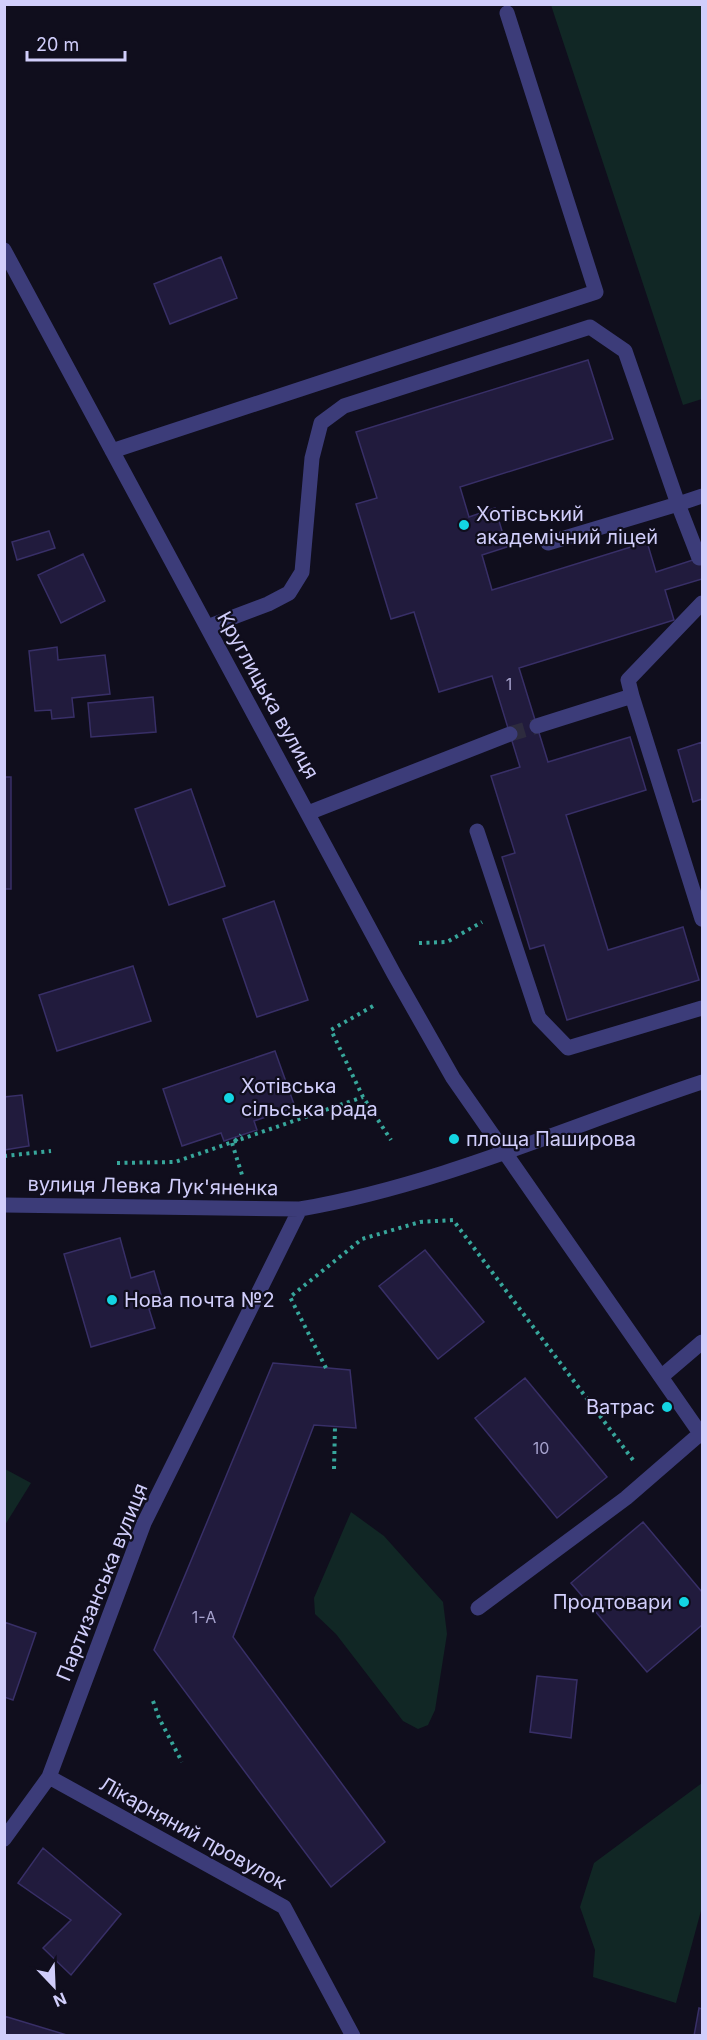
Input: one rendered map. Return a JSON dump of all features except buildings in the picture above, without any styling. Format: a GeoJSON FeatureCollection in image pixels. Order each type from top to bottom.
{"type":"FeatureCollection","features":[{"type":"Feature","properties":{"kind":"street"},"geometry":{"type":"LineString","coordinates":[[112,451],[596,292],[507,13]]}},
{"type":"Feature","properties":{"kind":"street","name":"Круглицька вулиця"},"geometry":{"type":"LineString","coordinates":[[4,250],[394,974],[453,1078],[702,1434]]}},
{"type":"Feature","properties":{"kind":"street"},"geometry":{"type":"LineString","coordinates":[[207,627],[268,604],[289,593],[302,572],[312,458],[321,423],[344,406],[590,327],[625,351],[699,558]]}},
{"type":"Feature","properties":{"kind":"street"},"geometry":{"type":"LineString","coordinates":[[548,543],[702,496]]}},
{"type":"Feature","properties":{"kind":"street"},"geometry":{"type":"LineString","coordinates":[[702,603],[628,680],[702,919]]}},
{"type":"Feature","properties":{"kind":"street"},"geometry":{"type":"LineString","coordinates":[[537,726],[632,696]]}},
{"type":"Feature","properties":{"kind":"street"},"geometry":{"type":"LineString","coordinates":[[308,813],[510,734]]}},
{"type":"Feature","properties":{"kind":"street"},"geometry":{"type":"LineString","coordinates":[[477,831],[539,1018],[568,1048],[702,1008]]}},
{"type":"Feature","properties":{"kind":"street"},"geometry":{"type":"LineString","coordinates":[[300,1209],[338,1203],[407,1184],[506,1152],[702,1082]]}},
{"type":"Feature","properties":{"kind":"street","name":"вулиця Левка Лук'яненка"},"geometry":{"type":"LineString","coordinates":[[4,1205],[300,1209]]}},
{"type":"Feature","properties":{"kind":"street","name":"Партизанська вулиця"},"geometry":{"type":"LineString","coordinates":[[4,1839],[49,1777],[144,1523],[300,1209]]}},
{"type":"Feature","properties":{"kind":"street"},"geometry":{"type":"LineString","coordinates":[[661,1377],[702,1341]]}},
{"type":"Feature","properties":{"kind":"street"},"geometry":{"type":"LineString","coordinates":[[478,1608],[562,1548],[702,1434]]}},
{"type":"Feature","properties":{"kind":"street","name":"Лікарняний провулок"},"geometry":{"type":"LineString","coordinates":[[49,1777],[284,1907],[353,2036]]}},
{"type":"Feature","properties":{"kind":"path"},"geometry":{"type":"LineString","coordinates":[[419,943],[447,942],[503,910]]}},
{"type":"Feature","properties":{"kind":"path"},"geometry":{"type":"LineString","coordinates":[[374,1006],[331,1030],[363,1097],[391,1140]]}},
{"type":"Feature","properties":{"kind":"path"},"geometry":{"type":"LineString","coordinates":[[117,1163],[175,1162],[363,1097]]}},
{"type":"Feature","properties":{"kind":"path"},"geometry":{"type":"LineString","coordinates":[[232,1143],[241,1135]]}},
{"type":"Feature","properties":{"kind":"path"},"geometry":{"type":"LineString","coordinates":[[232,1143],[243,1178]]}},
{"type":"Feature","properties":{"kind":"path"},"geometry":{"type":"LineString","coordinates":[[4,1156],[51,1151]]}},
{"type":"Feature","properties":{"kind":"path"},"geometry":{"type":"LineString","coordinates":[[326,1368],[290,1297],[362,1239],[420,1222],[453,1220],[575,1386],[648,1479]]}},
{"type":"Feature","properties":{"kind":"path"},"geometry":{"type":"LineString","coordinates":[[334,1469],[335,1426]]}},
{"type":"Feature","properties":{"kind":"path"},"geometry":{"type":"LineString","coordinates":[[153,1701],[159,1718],[182,1762]]}},
{"type":"Feature","properties":{"kind":"green space"},"geometry":{"type":"Polygon","coordinates":[[[551,5],[702,5],[702,399],[683,405],[551,5]]]}},
{"type":"Feature","properties":{"kind":"green space"},"geometry":{"type":"Polygon","coordinates":[[[5,1469],[31,1483],[5,1525],[5,1469]]]}},
{"type":"Feature","properties":{"kind":"green space"},"geometry":{"type":"Polygon","coordinates":[[[351,1512],[384,1536],[443,1602],[447,1634],[435,1710],[428,1725],[418,1729],[403,1721],[336,1634],[315,1614],[314,1598],[351,1512]]]}},
{"type":"Feature","properties":{"kind":"green space"},"geometry":{"type":"Polygon","coordinates":[[[702,1783],[702,1907],[676,2003],[593,1977],[595,1950],[580,1907],[594,1863],[702,1783]]]}},
{"type":"Feature","properties":{"kind":"tunnel"},"geometry":{"type":"LineString","coordinates":[[510,734],[537,726]]}},
{"type":"Feature","properties":{"kind":"place","name":"Хотівський академічний ліцей"},"geometry":{"type":"Point","coordinates":[464,525]}},
{"type":"Feature","properties":{"kind":"place","name":"Хотівська сільська рада"},"geometry":{"type":"Point","coordinates":[229,1098]}},
{"type":"Feature","properties":{"kind":"place","name":"площа Паширова"},"geometry":{"type":"Point","coordinates":[454,1139]}},
{"type":"Feature","properties":{"kind":"place","name":"Нова почта №2"},"geometry":{"type":"Point","coordinates":[112,1300]}},
{"type":"Feature","properties":{"kind":"place","name":"Ватрас"},"geometry":{"type":"Point","coordinates":[667,1407]}},
{"type":"Feature","properties":{"kind":"place","name":"Продтовари"},"geometry":{"type":"Point","coordinates":[684,1602]}}]}
